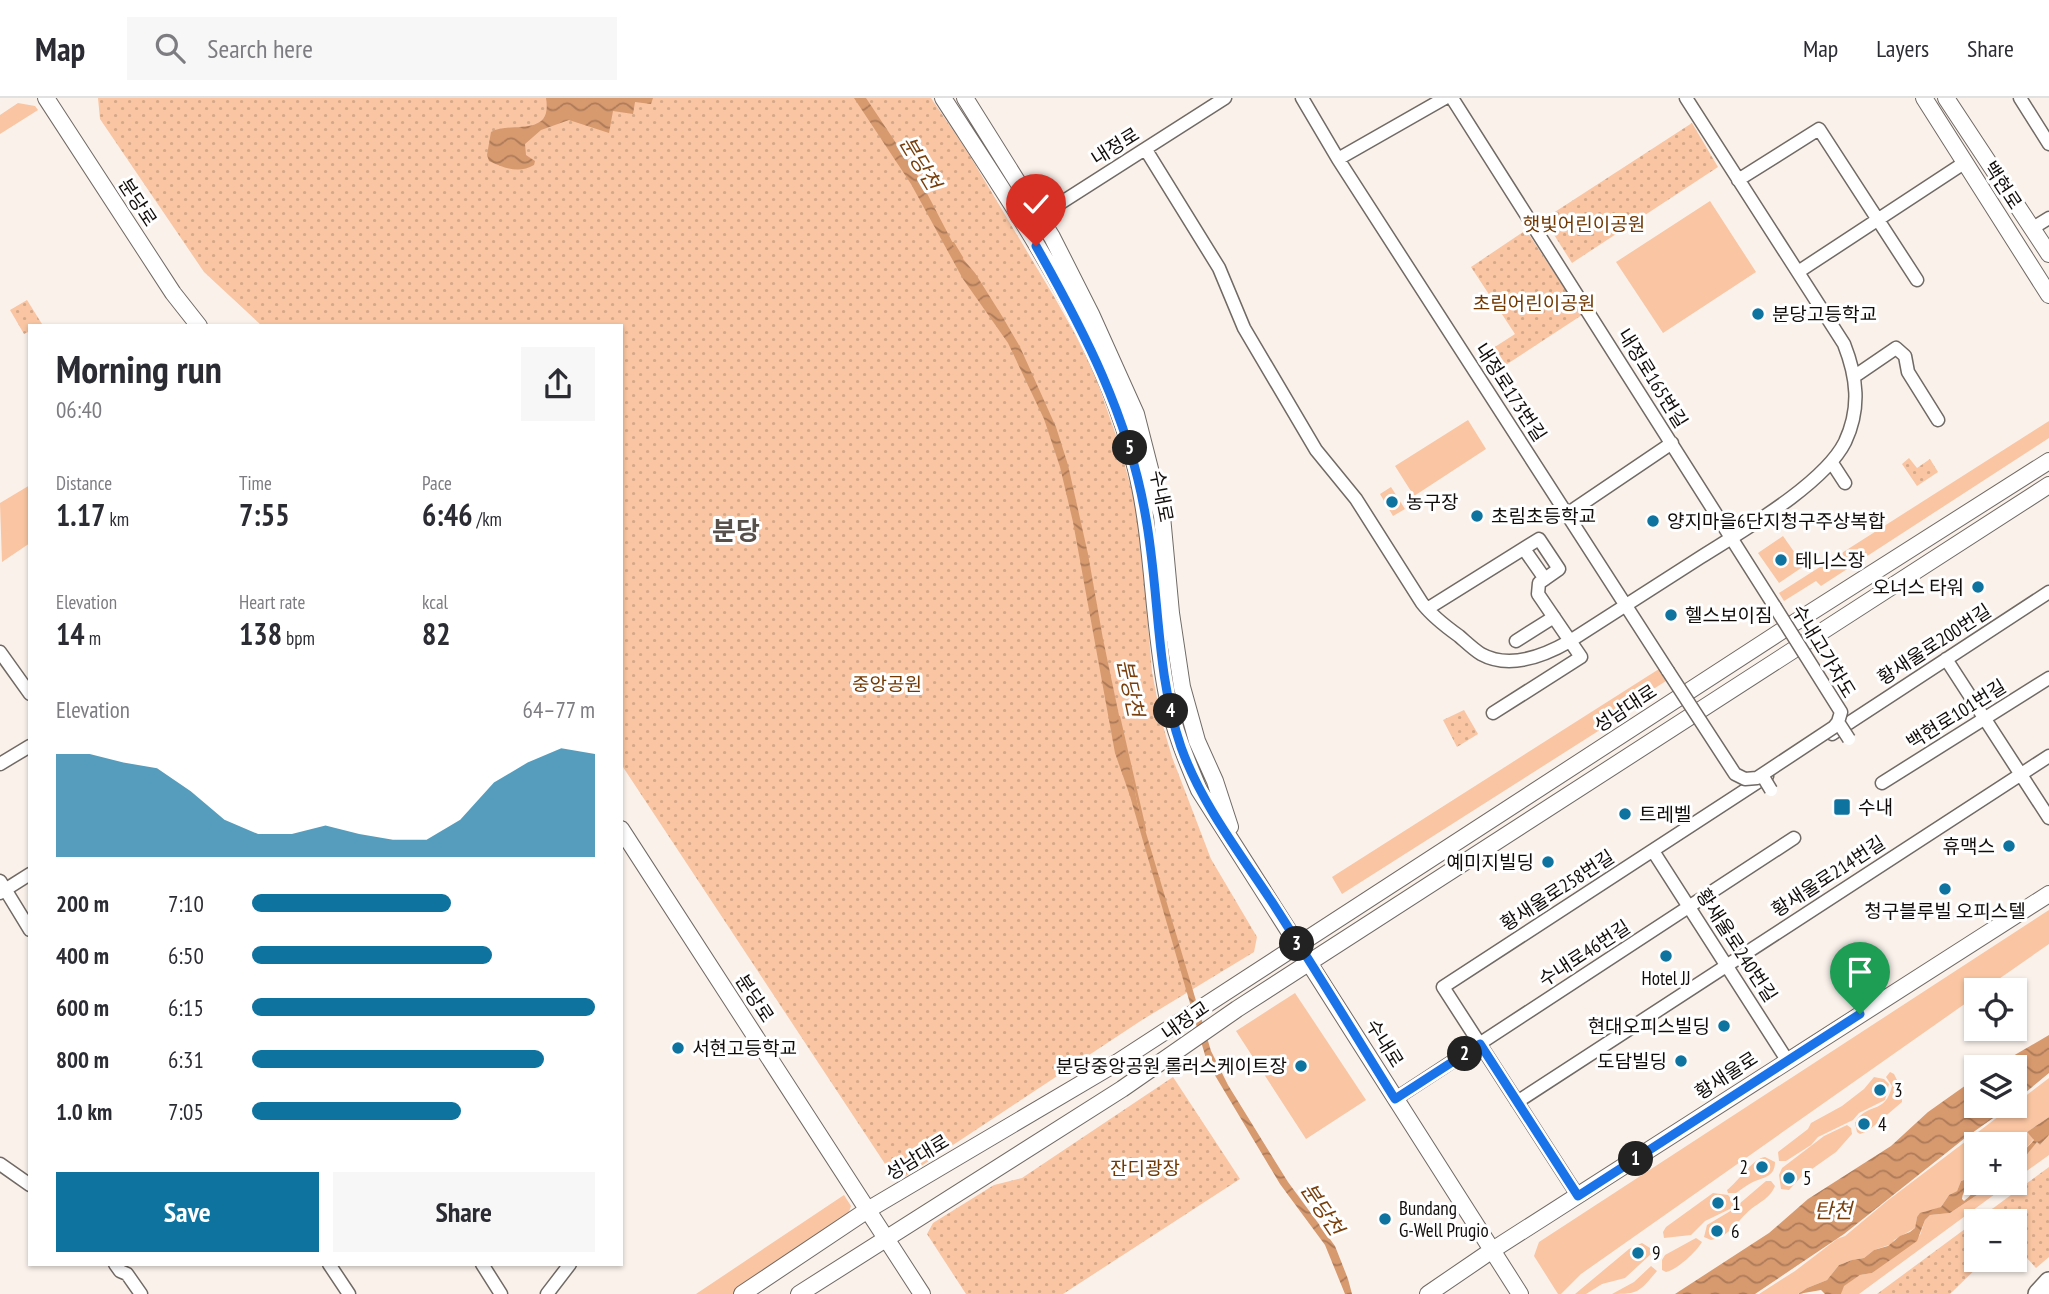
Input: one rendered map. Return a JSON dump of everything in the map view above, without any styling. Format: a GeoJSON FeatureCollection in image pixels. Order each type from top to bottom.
{"type":"FeatureCollection","features":[{"type":"Feature","properties":{"kind":"highway"},"geometry":{"type":"LineString","coordinates":[[2038,1294],[2049,1282]]}},
{"type":"Feature","properties":{"kind":"main road","name":"분당로"},"geometry":{"type":"LineString","coordinates":[[47,98],[173,293],[197,324]]}},
{"type":"Feature","properties":{"kind":"main road","name":"수내로"},"geometry":{"type":"LineString","coordinates":[[943,98],[1026,226],[1077,318],[1121,418],[1147,520],[1162,671],[1174,726],[1199,790],[1520,1294]]}},
{"type":"Feature","properties":{"kind":"main road","name":"수내로"},"geometry":{"type":"LineString","coordinates":[[965,98],[1041,216],[1103,339],[1136,414],[1162,516],[1171,613],[1182,687],[1197,740],[1215,780],[1238,849]]}},
{"type":"Feature","properties":{"kind":"main road","name":"백현로"},"geometry":{"type":"LineString","coordinates":[[1924,98],[2049,295]]}},
{"type":"Feature","properties":{"kind":"main road","name":"백현로"},"geometry":{"type":"LineString","coordinates":[[1946,98],[2049,254]]}},
{"type":"Feature","properties":{"kind":"main road","name":"성남대로"},"geometry":{"type":"LineString","coordinates":[[742,1294],[866,1211],[1118,1062],[2049,461]]}},
{"type":"Feature","properties":{"kind":"main road"},"geometry":{"type":"LineString","coordinates":[[1310,962],[2049,485]]}},
{"type":"Feature","properties":{"kind":"main road","name":"분당로"},"geometry":{"type":"LineString","coordinates":[[623,832],[922,1294]]}},
{"type":"Feature","properties":{"kind":"main road","name":"황새울로"},"geometry":{"type":"LineString","coordinates":[[1429,1294],[1787,1060],[2049,894]]}},
{"type":"Feature","properties":{"kind":"main road","name":"내정교"},"geometry":{"type":"LineString","coordinates":[[885,1238],[1122,1089],[1310,962]]}},
{"type":"Feature","properties":{"kind":"main road"},"geometry":{"type":"LineString","coordinates":[[799,1294],[885,1238]]}},
{"type":"Feature","properties":{"kind":"street","name":"내정로"},"geometry":{"type":"LineString","coordinates":[[1026,226],[1225,98]]}},
{"type":"Feature","properties":{"kind":"street","name":"내정로173번길"},"geometry":{"type":"LineString","coordinates":[[1302,98],[1338,159],[1735,774],[1739,778],[1751,780],[1762,775]]}},
{"type":"Feature","properties":{"kind":"street"},"geometry":{"type":"LineString","coordinates":[[1338,159],[1445,98]]}},
{"type":"Feature","properties":{"kind":"street","name":"내정로165번길"},"geometry":{"type":"LineString","coordinates":[[1452,98],[1775,607]]}},
{"type":"Feature","properties":{"kind":"street"},"geometry":{"type":"LineString","coordinates":[[1146,150],[1219,268],[1244,328],[1316,450],[1356,499],[1427,609],[1472,647],[1490,657],[1529,660],[1554,650],[1626,605],[1808,485],[1832,463],[1845,442],[1853,419],[1855,376],[1844,344],[1686,98]]}},
{"type":"Feature","properties":{"kind":"street"},"geometry":{"type":"LineString","coordinates":[[2020,98],[2049,144]]}},
{"type":"Feature","properties":{"kind":"street"},"geometry":{"type":"LineString","coordinates":[[1738,180],[1819,129],[1917,280]]}},
{"type":"Feature","properties":{"kind":"street"},"geometry":{"type":"LineString","coordinates":[[1798,272],[1964,163]]}},
{"type":"Feature","properties":{"kind":"street"},"geometry":{"type":"LineString","coordinates":[[2033,228],[2049,218]]}},
{"type":"Feature","properties":{"kind":"street"},"geometry":{"type":"LineString","coordinates":[[1855,376],[1896,348],[1905,356],[1908,372],[1938,420]]}},
{"type":"Feature","properties":{"kind":"street"},"geometry":{"type":"LineString","coordinates":[[1567,514],[1672,443]]}},
{"type":"Feature","properties":{"kind":"street"},"geometry":{"type":"LineString","coordinates":[[1832,463],[1845,483]]}},
{"type":"Feature","properties":{"kind":"street"},"geometry":{"type":"LineString","coordinates":[[1427,609],[1539,539],[1564,567],[1539,583],[1538,594],[1581,657],[1493,713]]}},
{"type":"Feature","properties":{"kind":"street"},"geometry":{"type":"LineString","coordinates":[[1524,549],[1545,579]]}},
{"type":"Feature","properties":{"kind":"street","name":"황새울로200번길"},"geometry":{"type":"LineString","coordinates":[[1805,751],[2049,592]]}},
{"type":"Feature","properties":{"kind":"street","name":"수내고가차도"},"geometry":{"type":"LineString","coordinates":[[1762,775],[1834,727],[1840,712],[1775,607]]}},
{"type":"Feature","properties":{"kind":"street"},"geometry":{"type":"LineString","coordinates":[[1516,641],[1553,617]]}},
{"type":"Feature","properties":{"kind":"street"},"geometry":{"type":"LineString","coordinates":[[0,652],[28,691]]}},
{"type":"Feature","properties":{"kind":"street"},"geometry":{"type":"LineString","coordinates":[[1946,659],[2049,818]]}},
{"type":"Feature","properties":{"kind":"street","name":"백현로101번길"},"geometry":{"type":"LineString","coordinates":[[1882,783],[2049,678]]}},
{"type":"Feature","properties":{"kind":"street"},"geometry":{"type":"LineString","coordinates":[[1838,722],[1849,739]]}},
{"type":"Feature","properties":{"kind":"street"},"geometry":{"type":"LineString","coordinates":[[0,764],[28,747]]}},
{"type":"Feature","properties":{"kind":"street","name":"황새울로258번길"},"geometry":{"type":"LineString","coordinates":[[1578,1196],[1443,987],[1805,751]]}},
{"type":"Feature","properties":{"kind":"street"},"geometry":{"type":"LineString","coordinates":[[2021,774],[2049,756]]}},
{"type":"Feature","properties":{"kind":"street","name":"황새울로214번길"},"geometry":{"type":"LineString","coordinates":[[1727,965],[2021,774]]}},
{"type":"Feature","properties":{"kind":"street"},"geometry":{"type":"LineString","coordinates":[[1762,775],[1771,790]]}},
{"type":"Feature","properties":{"kind":"street","name":"수내로46번길"},"geometry":{"type":"LineString","coordinates":[[1395,1099],[1794,838]]}},
{"type":"Feature","properties":{"kind":"street","name":"황새울로240번길"},"geometry":{"type":"LineString","coordinates":[[1653,851],[1787,1060]]}},
{"type":"Feature","properties":{"kind":"street"},"geometry":{"type":"LineString","coordinates":[[28,875],[2,888],[28,927]]}},
{"type":"Feature","properties":{"kind":"street"},"geometry":{"type":"LineString","coordinates":[[1517,1102],[1727,965]]}},
{"type":"Feature","properties":{"kind":"street"},"geometry":{"type":"LineString","coordinates":[[0,1164],[28,1184]]}},
{"type":"Feature","properties":{"kind":"street"},"geometry":{"type":"LineString","coordinates":[[116,1266],[127,1274],[141,1294]]}},
{"type":"Feature","properties":{"kind":"street"},"geometry":{"type":"LineString","coordinates":[[330,1266],[349,1294]]}},
{"type":"Feature","properties":{"kind":"street"},"geometry":{"type":"LineString","coordinates":[[483,1266],[501,1294]]}},
{"type":"Feature","properties":{"kind":"street"},"geometry":{"type":"LineString","coordinates":[[547,1294],[568,1266]]}},
{"type":"Feature","properties":{"kind":"green space","name":"중앙공원"},"geometry":{"type":"Polygon","coordinates":[[[98,98],[931,98],[967,151],[1056,300],[1083,348],[1096,378],[1119,444],[1139,517],[1152,672],[1161,719],[1172,757],[1211,859],[1257,937],[1254,952],[1142,1020],[897,1182],[623,767],[623,324],[260,324],[204,272],[100,119],[98,98]]]}},
{"type":"Feature","properties":{"kind":"green space"},"geometry":{"type":"Polygon","coordinates":[[[18,103],[35,106],[38,110],[0,134],[0,115],[18,103]]]}},
{"type":"Feature","properties":{"kind":"green space","name":"햇빛어린이공원"},"geometry":{"type":"Polygon","coordinates":[[[1692,123],[1718,167],[1572,263],[1544,219],[1692,123]]]}},
{"type":"Feature","properties":{"kind":"green space"},"geometry":{"type":"Polygon","coordinates":[[[1710,201],[1756,272],[1663,333],[1616,262],[1710,201]]]}},
{"type":"Feature","properties":{"kind":"green space","name":"초림어린이공원"},"geometry":{"type":"Polygon","coordinates":[[[1526,230],[1582,315],[1498,370],[1487,352],[1515,334],[1471,267],[1526,230]]]}},
{"type":"Feature","properties":{"kind":"green space"},"geometry":{"type":"Polygon","coordinates":[[[27,300],[42,324],[28,324],[28,332],[24,334],[10,310],[27,300]]]}},
{"type":"Feature","properties":{"kind":"green space"},"geometry":{"type":"Polygon","coordinates":[[[1468,420],[1486,449],[1414,496],[1395,466],[1468,420]]]}},
{"type":"Feature","properties":{"kind":"green space"},"geometry":{"type":"Polygon","coordinates":[[[2049,421],[2049,438],[1821,586],[1816,581],[1784,601],[1779,593],[2049,421]]]}},
{"type":"Feature","properties":{"kind":"green space"},"geometry":{"type":"Polygon","coordinates":[[[1909,458],[1917,468],[1930,459],[1938,472],[1917,486],[1902,464],[1909,458]]]}},
{"type":"Feature","properties":{"kind":"green space"},"geometry":{"type":"Polygon","coordinates":[[[28,486],[28,544],[2,562],[0,503],[28,486]]]}},
{"type":"Feature","properties":{"kind":"green space","name":"농구장"},"geometry":{"type":"Polygon","coordinates":[[[1391,487],[1405,509],[1393,516],[1380,494],[1391,487]]]}},
{"type":"Feature","properties":{"kind":"green space","name":"테니스장"},"geometry":{"type":"Polygon","coordinates":[[[1783,536],[1804,566],[1779,583],[1758,553],[1783,536]]]}},
{"type":"Feature","properties":{"kind":"green space"},"geometry":{"type":"Polygon","coordinates":[[[1659,669],[1666,681],[1644,695],[1647,700],[1342,894],[1332,877],[1659,669]]]}},
{"type":"Feature","properties":{"kind":"green space"},"geometry":{"type":"Polygon","coordinates":[[[1464,710],[1478,734],[1457,747],[1443,720],[1464,710]]]}},
{"type":"Feature","properties":{"kind":"green space"},"geometry":{"type":"Polygon","coordinates":[[[2049,910],[2049,944],[2000,978],[1964,978],[1964,1004],[1581,1274],[1561,1294],[1558,1294],[1534,1256],[1539,1242],[2049,910]]]}},
{"type":"Feature","properties":{"kind":"green space","name":"분당중앙공원 롤러스케이트장"},"geometry":{"type":"Polygon","coordinates":[[[1295,993],[1366,1100],[1306,1139],[1236,1031],[1295,993]]]}},
{"type":"Feature","properties":{"kind":"green space"},"geometry":{"type":"Polygon","coordinates":[[[1890,1072],[1894,1074],[1901,1088],[1902,1102],[1868,1131],[1860,1134],[1855,1123],[1865,1112],[1885,1101],[1892,1086],[1886,1077],[1890,1072]]]}},
{"type":"Feature","properties":{"kind":"green space","name":"잔디광장"},"geometry":{"type":"Polygon","coordinates":[[[1173,1077],[1240,1179],[1063,1294],[966,1294],[927,1234],[933,1223],[994,1185],[1022,1178],[1173,1077]]]}},
{"type":"Feature","properties":{"kind":"green space"},"geometry":{"type":"Polygon","coordinates":[[[1874,1077],[1884,1079],[1889,1084],[1885,1100],[1818,1137],[1811,1145],[1786,1161],[1779,1161],[1778,1152],[1808,1129],[1811,1123],[1842,1106],[1864,1089],[1874,1077]]]}},
{"type":"Feature","properties":{"kind":"green space"},"geometry":{"type":"Polygon","coordinates":[[[2049,1078],[2049,1117],[2027,1132],[1978,1132],[1996,1118],[2027,1118],[2027,1095],[2049,1078]]]}},
{"type":"Feature","properties":{"kind":"green space"},"geometry":{"type":"Polygon","coordinates":[[[1847,1125],[1852,1134],[1836,1152],[1802,1176],[1789,1190],[1781,1189],[1779,1175],[1782,1168],[1824,1136],[1847,1125]]]}},
{"type":"Feature","properties":{"kind":"green space"},"geometry":{"type":"Polygon","coordinates":[[[2027,1132],[2034,1139],[2027,1147],[2027,1132]]]}},
{"type":"Feature","properties":{"kind":"green space"},"geometry":{"type":"Polygon","coordinates":[[[2049,1135],[2049,1155],[2027,1171],[2027,1154],[2037,1142],[2040,1145],[2049,1135]]]}},
{"type":"Feature","properties":{"kind":"green space"},"geometry":{"type":"Polygon","coordinates":[[[1964,1143],[1964,1180],[1941,1207],[1917,1217],[1915,1228],[1894,1240],[1892,1244],[1874,1250],[1864,1258],[1839,1265],[1827,1280],[1798,1294],[1759,1294],[1845,1236],[1964,1143]]]}},
{"type":"Feature","properties":{"kind":"green space"},"geometry":{"type":"Polygon","coordinates":[[[1765,1157],[1775,1162],[1770,1174],[1736,1193],[1728,1193],[1727,1190],[1750,1166],[1765,1157]]]}},
{"type":"Feature","properties":{"kind":"green space"},"geometry":{"type":"Polygon","coordinates":[[[2049,1167],[2049,1257],[2036,1268],[2027,1258],[2027,1209],[1992,1209],[2011,1195],[2027,1195],[2027,1183],[2049,1167]]]}},
{"type":"Feature","properties":{"kind":"green space"},"geometry":{"type":"Polygon","coordinates":[[[1766,1181],[1771,1181],[1775,1186],[1768,1197],[1723,1236],[1711,1240],[1704,1237],[1707,1225],[1732,1210],[1766,1181]]]}},
{"type":"Feature","properties":{"kind":"green space"},"geometry":{"type":"Polygon","coordinates":[[[1713,1193],[1728,1195],[1735,1204],[1705,1221],[1691,1235],[1664,1238],[1666,1227],[1713,1193]]]}},
{"type":"Feature","properties":{"kind":"green space"},"geometry":{"type":"Polygon","coordinates":[[[844,1195],[851,1206],[847,1218],[734,1294],[696,1294],[844,1195]]]}},
{"type":"Feature","properties":{"kind":"green space"},"geometry":{"type":"Polygon","coordinates":[[[1977,1195],[1994,1195],[1975,1209],[1964,1209],[1964,1217],[1859,1294],[1841,1294],[1843,1286],[1860,1275],[1872,1273],[1920,1235],[1925,1220],[1930,1215],[1950,1213],[1977,1195]]]}},
{"type":"Feature","properties":{"kind":"green space"},"geometry":{"type":"Polygon","coordinates":[[[1964,1230],[1964,1272],[1973,1272],[1950,1294],[1877,1294],[1964,1230]]]}},
{"type":"Feature","properties":{"kind":"green space"},"geometry":{"type":"Polygon","coordinates":[[[1696,1238],[1702,1242],[1691,1255],[1670,1271],[1662,1270],[1665,1255],[1696,1238]]]}},
{"type":"Feature","properties":{"kind":"green space"},"geometry":{"type":"Polygon","coordinates":[[[1642,1243],[1650,1248],[1651,1254],[1625,1278],[1602,1284],[1586,1294],[1575,1294],[1629,1249],[1642,1243]]]}},
{"type":"Feature","properties":{"kind":"green space"},"geometry":{"type":"Polygon","coordinates":[[[1651,1266],[1657,1271],[1642,1288],[1628,1293],[1612,1294],[1634,1282],[1651,1266]]]}},
{"type":"Feature","properties":{"kind":"water"},"geometry":{"type":"Polygon","coordinates":[[[546,98],[653,98],[651,104],[635,102],[633,114],[613,111],[609,133],[569,120],[541,130],[525,144],[526,155],[535,161],[534,165],[528,168],[512,169],[489,161],[487,155],[491,132],[537,123],[543,119],[546,98]]]}},
{"type":"Feature","properties":{"kind":"water"},"geometry":{"type":"Polygon","coordinates":[[[854,98],[866,98],[918,176],[958,253],[975,273],[1020,347],[1056,427],[1068,465],[1088,554],[1138,806],[1211,1051],[1228,1085],[1288,1182],[1335,1246],[1352,1294],[1345,1294],[1325,1245],[1280,1184],[1207,1062],[1130,796],[1115,753],[1073,522],[1060,467],[1044,419],[1008,343],[963,279],[911,184],[854,98]]]}},
{"type":"Feature","properties":{"kind":"water"},"geometry":{"type":"Polygon","coordinates":[[[2049,1035],[2049,1073],[2027,1091],[2027,1055],[2015,1055],[2049,1035]]]}},
{"type":"Feature","properties":{"kind":"water","name":"탄천"},"geometry":{"type":"Polygon","coordinates":[[[1964,1086],[1964,1118],[1993,1118],[1973,1132],[1964,1132],[1964,1139],[1844,1234],[1755,1294],[1675,1294],[1769,1233],[1808,1199],[1891,1146],[1928,1112],[1964,1086]]]}},
{"type":"Feature","properties":{"kind":"water"},"geometry":{"type":"Polygon","coordinates":[[[2049,1117],[2049,1135],[2040,1145],[2037,1142],[2027,1154],[2027,1148],[2034,1140],[2027,1132],[2049,1117]]]}},
{"type":"Feature","properties":{"kind":"water"},"geometry":{"type":"Polygon","coordinates":[[[1964,1180],[1964,1201],[1970,1195],[1977,1195],[1950,1213],[1930,1215],[1925,1220],[1917,1241],[1872,1273],[1860,1275],[1844,1286],[1841,1294],[1825,1294],[1821,1290],[1798,1294],[1827,1280],[1839,1265],[1864,1258],[1910,1232],[1915,1228],[1920,1213],[1941,1207],[1949,1195],[1957,1191],[1964,1180]]]}},
{"type":"Feature","properties":{"kind":"waterway","name":"분당천"},"geometry":{"type":"LineString","coordinates":[[953,243],[962,258]]}},
{"type":"Feature","properties":{"kind":"waterway","name":"분당천"},"geometry":{"type":"LineString","coordinates":[[1119,717],[1145,830]]}},
{"type":"Feature","properties":{"kind":"place","name":"분당고등학교"},"geometry":{"type":"Point","coordinates":[1758,314]}},
{"type":"Feature","properties":{"kind":"place","name":"농구장"},"geometry":{"type":"Point","coordinates":[1392,502]}},
{"type":"Feature","properties":{"kind":"place","name":"초림초등학교"},"geometry":{"type":"Point","coordinates":[1477,516]}},
{"type":"Feature","properties":{"kind":"place","name":"양지마을6단지청구주상복합"},"geometry":{"type":"Point","coordinates":[1653,521]}},
{"type":"Feature","properties":{"kind":"place","name":"테니스장"},"geometry":{"type":"Point","coordinates":[1781,560]}},
{"type":"Feature","properties":{"kind":"place","name":"오너스 타워"},"geometry":{"type":"Point","coordinates":[1978,587]}},
{"type":"Feature","properties":{"kind":"place","name":"헬스보이짐"},"geometry":{"type":"Point","coordinates":[1671,615]}},
{"type":"Feature","properties":{"kind":"place","name":"수내"},"geometry":{"type":"Point","coordinates":[1842,807]}},
{"type":"Feature","properties":{"kind":"place","name":"트레벨"},"geometry":{"type":"Point","coordinates":[1625,814]}},
{"type":"Feature","properties":{"kind":"place","name":"휴맥스"},"geometry":{"type":"Point","coordinates":[2009,846]}},
{"type":"Feature","properties":{"kind":"place","name":"예미지빌딩"},"geometry":{"type":"Point","coordinates":[1548,862]}},
{"type":"Feature","properties":{"kind":"place","name":"청구블루빌 오피스텔"},"geometry":{"type":"Point","coordinates":[1945,889]}},
{"type":"Feature","properties":{"kind":"place","name":"Hotel JJ"},"geometry":{"type":"Point","coordinates":[1666,956]}},
{"type":"Feature","properties":{"kind":"place","name":"현대오피스빌딩"},"geometry":{"type":"Point","coordinates":[1724,1026]}},
{"type":"Feature","properties":{"kind":"place","name":"서현고등학교"},"geometry":{"type":"Point","coordinates":[678,1048]}},
{"type":"Feature","properties":{"kind":"place","name":"도담빌딩"},"geometry":{"type":"Point","coordinates":[1681,1061]}},
{"type":"Feature","properties":{"kind":"place","name":"분당중앙공원 롤러스케이트장"},"geometry":{"type":"Point","coordinates":[1301,1066]}},
{"type":"Feature","properties":{"kind":"place","name":"3"},"geometry":{"type":"Point","coordinates":[1880,1090]}},
{"type":"Feature","properties":{"kind":"place","name":"4"},"geometry":{"type":"Point","coordinates":[1864,1124]}},
{"type":"Feature","properties":{"kind":"place","name":"2"},"geometry":{"type":"Point","coordinates":[1762,1167]}},
{"type":"Feature","properties":{"kind":"place","name":"5"},"geometry":{"type":"Point","coordinates":[1789,1178]}},
{"type":"Feature","properties":{"kind":"place","name":"1"},"geometry":{"type":"Point","coordinates":[1718,1203]}},
{"type":"Feature","properties":{"kind":"place","name":"Bundang G-Well Prugio"},"geometry":{"type":"Point","coordinates":[1385,1219]}},
{"type":"Feature","properties":{"kind":"place","name":"6"},"geometry":{"type":"Point","coordinates":[1717,1231]}},
{"type":"Feature","properties":{"kind":"place","name":"9"},"geometry":{"type":"Point","coordinates":[1638,1253]}},
{"type":"Feature","properties":{"kind":"district","name":"분당"},"geometry":{"type":"Point","coordinates":[736,531]}},
{"type":"Feature","properties":{"kind":"route"},"geometry":{"type":"LineString","coordinates":[[1036,246],[1077,318],[1121,418],[1129,443],[1148,527],[1167,698],[1174,726],[1199,790],[1286,923],[1395,1099],[1480,1044],[1578,1196],[1860,1014]]}}]}
